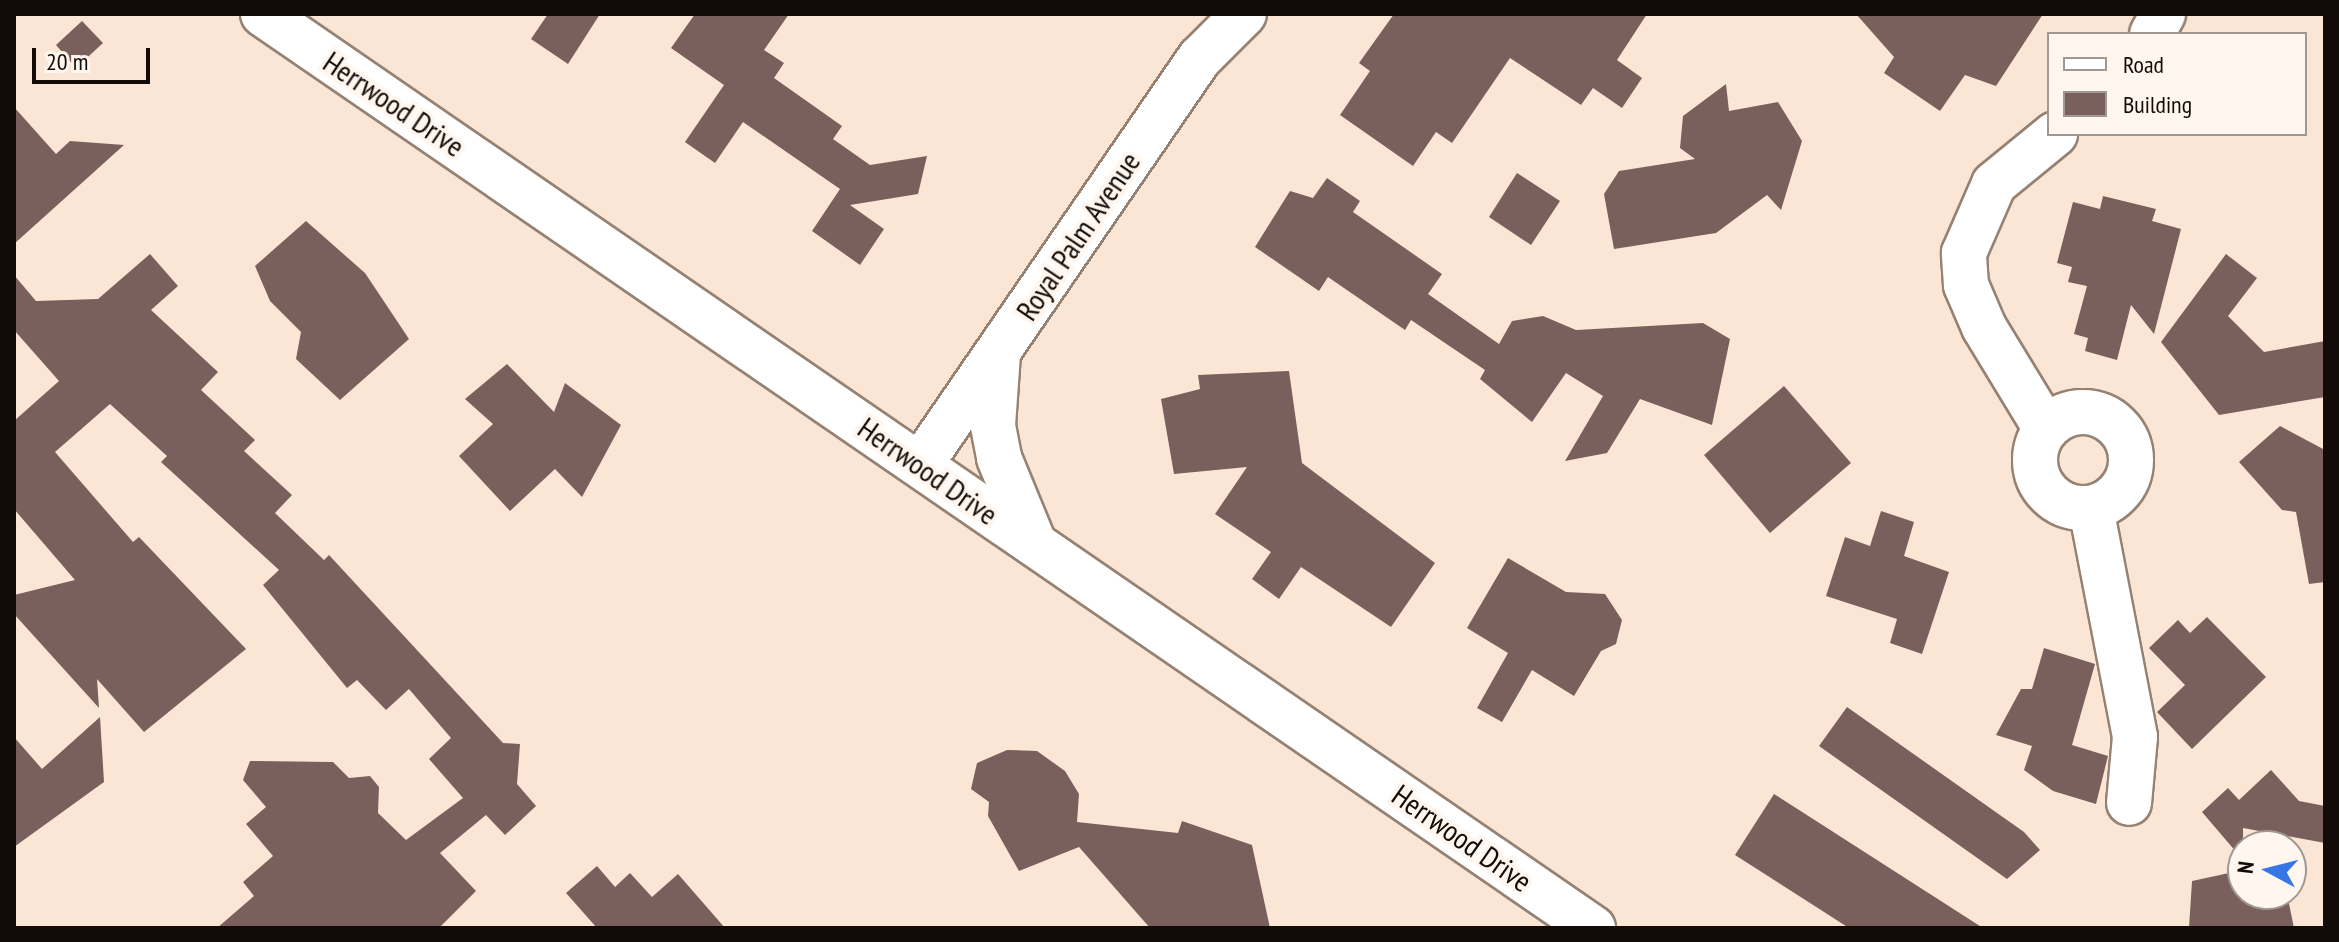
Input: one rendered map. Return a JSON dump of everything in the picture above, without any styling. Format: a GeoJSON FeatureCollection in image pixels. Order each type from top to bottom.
{"type":"FeatureCollection","features":[{"type":"Feature","properties":{"kind":"street","name":"Herrwood Drive"},"geometry":{"type":"LineString","coordinates":[[263,14],[1593,928]]}},
{"type":"Feature","properties":{"kind":"street","name":"Royal Palm Avenue"},"geometry":{"type":"LineString","coordinates":[[920,465],[1200,58],[1244,14]]}},
{"type":"Feature","properties":{"kind":"street"},"geometry":{"type":"LineString","coordinates":[[2153,32],[2163,14]]}},
{"type":"Feature","properties":{"kind":"street"},"geometry":{"type":"LineString","coordinates":[[2046,429],[1984,327],[1966,285],[1964,253],[1994,184],[2053,136]]}},
{"type":"Feature","properties":{"kind":"street"},"geometry":{"type":"LineString","coordinates":[[998,354],[997,448],[1034,544]]}},
{"type":"Feature","properties":{"kind":"street"},"geometry":{"type":"LineString","coordinates":[[2092,412],[2108,418],[2129,444],[2120,491],[2091,508],[2058,502],[2037,476],[2035,460],[2046,429],[2059,418],[2092,412]]}},
{"type":"Feature","properties":{"kind":"street"},"geometry":{"type":"LineString","coordinates":[[2091,508],[2135,737],[2129,803]]}},
{"type":"Feature","properties":{"kind":"building"},"geometry":{"type":"Polygon","coordinates":[[[548,14],[600,14],[568,64],[531,39],[548,14]]]}},
{"type":"Feature","properties":{"kind":"building"},"geometry":{"type":"Polygon","coordinates":[[[695,14],[789,14],[764,50],[784,63],[774,78],[842,126],[833,139],[870,165],[927,156],[918,194],[850,205],[884,229],[860,265],[812,231],[840,189],[743,122],[715,163],[685,142],[724,85],[671,48],[695,14]]]}},
{"type":"Feature","properties":{"kind":"building"},"geometry":{"type":"Polygon","coordinates":[[[1394,14],[1647,14],[1617,60],[1642,78],[1622,108],[1593,88],[1581,105],[1510,58],[1452,143],[1436,132],[1413,166],[1340,115],[1370,71],[1359,63],[1394,14]]]}},
{"type":"Feature","properties":{"kind":"building"},"geometry":{"type":"Polygon","coordinates":[[[1856,14],[2043,14],[1996,86],[1965,75],[1940,111],[1884,73],[1894,57],[1856,14]]]}},
{"type":"Feature","properties":{"kind":"building"},"geometry":{"type":"Polygon","coordinates":[[[82,21],[103,43],[76,68],[56,45],[82,21]]]}},
{"type":"Feature","properties":{"kind":"building"},"geometry":{"type":"Polygon","coordinates":[[[1726,84],[1729,111],[1778,102],[1802,141],[1781,210],[1767,195],[1716,233],[1614,249],[1604,194],[1619,171],[1695,159],[1680,148],[1683,116],[1726,84]]]}},
{"type":"Feature","properties":{"kind":"building"},"geometry":{"type":"Polygon","coordinates":[[[14,107],[56,154],[70,141],[124,145],[14,244],[14,107]]]}},
{"type":"Feature","properties":{"kind":"building"},"geometry":{"type":"Polygon","coordinates":[[[1517,173],[1560,201],[1531,245],[1489,217],[1517,173]]]}},
{"type":"Feature","properties":{"kind":"building"},"geometry":{"type":"Polygon","coordinates":[[[1327,178],[1360,201],[1353,212],[1442,274],[1428,294],[1499,344],[1512,321],[1543,316],[1576,330],[1703,323],[1730,339],[1712,425],[1640,399],[1607,453],[1565,461],[1603,396],[1566,373],[1532,422],[1480,379],[1485,370],[1411,320],[1405,330],[1328,277],[1319,291],[1255,247],[1290,191],[1313,198],[1327,178]]]}},
{"type":"Feature","properties":{"kind":"building"},"geometry":{"type":"Polygon","coordinates":[[[2103,196],[2156,209],[2152,221],[2181,229],[2154,334],[2131,305],[2117,360],[2085,351],[2088,338],[2074,334],[2087,286],[2068,282],[2072,267],[2057,263],[2073,202],[2100,209],[2103,196]]]}},
{"type":"Feature","properties":{"kind":"building"},"geometry":{"type":"Polygon","coordinates":[[[306,221],[365,273],[409,339],[340,400],[296,359],[301,332],[270,301],[255,266],[306,221]]]}},
{"type":"Feature","properties":{"kind":"building"},"geometry":{"type":"Polygon","coordinates":[[[150,254],[178,286],[151,310],[218,372],[201,390],[255,440],[244,451],[292,495],[275,513],[324,560],[329,555],[503,743],[520,744],[517,784],[536,806],[505,835],[486,815],[440,853],[476,891],[439,928],[217,928],[254,896],[243,882],[273,856],[246,824],[266,807],[243,780],[250,761],[333,762],[349,778],[370,776],[379,787],[378,813],[406,840],[463,798],[429,759],[451,738],[409,689],[386,710],[357,680],[347,688],[263,585],[279,570],[161,462],[167,456],[110,404],[55,452],[133,542],[139,537],[246,649],[144,732],[97,679],[99,708],[14,614],[14,595],[75,580],[14,509],[14,421],[59,381],[14,330],[14,275],[36,301],[98,299],[150,254]]]}},
{"type":"Feature","properties":{"kind":"building"},"geometry":{"type":"Polygon","coordinates":[[[2226,254],[2257,278],[2228,316],[2264,352],[2325,341],[2325,397],[2219,415],[2161,342],[2226,254]]]}},
{"type":"Feature","properties":{"kind":"building"},"geometry":{"type":"Polygon","coordinates":[[[507,364],[554,412],[565,383],[621,425],[582,497],[555,469],[510,511],[459,456],[493,424],[465,399],[507,364]]]}},
{"type":"Feature","properties":{"kind":"building"},"geometry":{"type":"Polygon","coordinates":[[[1289,371],[1302,463],[1435,563],[1391,627],[1301,567],[1279,599],[1252,579],[1271,552],[1215,514],[1247,467],[1174,474],[1161,399],[1200,389],[1198,375],[1289,371]]]}},
{"type":"Feature","properties":{"kind":"building"},"geometry":{"type":"Polygon","coordinates":[[[1784,386],[1851,463],[1770,533],[1704,455],[1784,386]]]}},
{"type":"Feature","properties":{"kind":"building"},"geometry":{"type":"Polygon","coordinates":[[[2280,426],[2325,450],[2325,582],[2309,584],[2296,512],[2282,510],[2239,462],[2280,426]]]}},
{"type":"Feature","properties":{"kind":"building"},"geometry":{"type":"Polygon","coordinates":[[[1881,511],[1914,522],[1904,556],[1949,572],[1922,654],[1890,643],[1897,619],[1826,596],[1845,537],[1870,546],[1881,511]]]}},
{"type":"Feature","properties":{"kind":"building"},"geometry":{"type":"Polygon","coordinates":[[[1508,558],[1566,592],[1605,594],[1622,620],[1616,644],[1601,651],[1574,696],[1532,670],[1502,722],[1477,708],[1508,653],[1467,628],[1508,558]]]}},
{"type":"Feature","properties":{"kind":"building"},"geometry":{"type":"Polygon","coordinates":[[[2207,617],[2266,677],[2192,749],[2157,712],[2185,685],[2149,648],[2178,620],[2190,633],[2207,617]]]}},
{"type":"Feature","properties":{"kind":"building"},"geometry":{"type":"Polygon","coordinates":[[[2044,648],[2095,664],[2072,745],[2108,756],[2096,804],[2053,791],[2024,770],[2032,746],[1996,735],[2021,689],[2032,689],[2044,648]]]}},
{"type":"Feature","properties":{"kind":"building"},"geometry":{"type":"Polygon","coordinates":[[[1847,707],[2024,832],[2040,850],[2007,879],[1819,746],[1847,707]]]}},
{"type":"Feature","properties":{"kind":"building"},"geometry":{"type":"Polygon","coordinates":[[[100,717],[104,782],[14,847],[14,737],[42,769],[100,717]]]}},
{"type":"Feature","properties":{"kind":"building"},"geometry":{"type":"Polygon","coordinates":[[[1007,750],[1037,751],[1065,771],[1079,794],[1077,822],[1178,833],[1182,821],[1252,845],[1270,928],[1150,928],[1079,847],[1019,871],[988,816],[989,802],[971,789],[977,763],[1007,750]]]}},
{"type":"Feature","properties":{"kind":"building"},"geometry":{"type":"Polygon","coordinates":[[[2271,770],[2299,801],[2325,806],[2325,843],[2307,840],[2307,830],[2243,828],[2227,830],[2227,841],[2202,812],[2228,788],[2239,800],[2271,770]]]}},
{"type":"Feature","properties":{"kind":"building"},"geometry":{"type":"Polygon","coordinates":[[[1774,794],[1983,928],[1849,928],[1735,855],[1774,794]]]}},
{"type":"Feature","properties":{"kind":"building"},"geometry":{"type":"Polygon","coordinates":[[[597,866],[615,887],[630,873],[652,897],[678,874],[725,928],[597,928],[566,893],[597,866]]]}},
{"type":"Feature","properties":{"kind":"building"},"geometry":{"type":"Polygon","coordinates":[[[2227,873],[2227,910],[2290,910],[2294,928],[2189,928],[2192,881],[2227,873]]]}}]}
